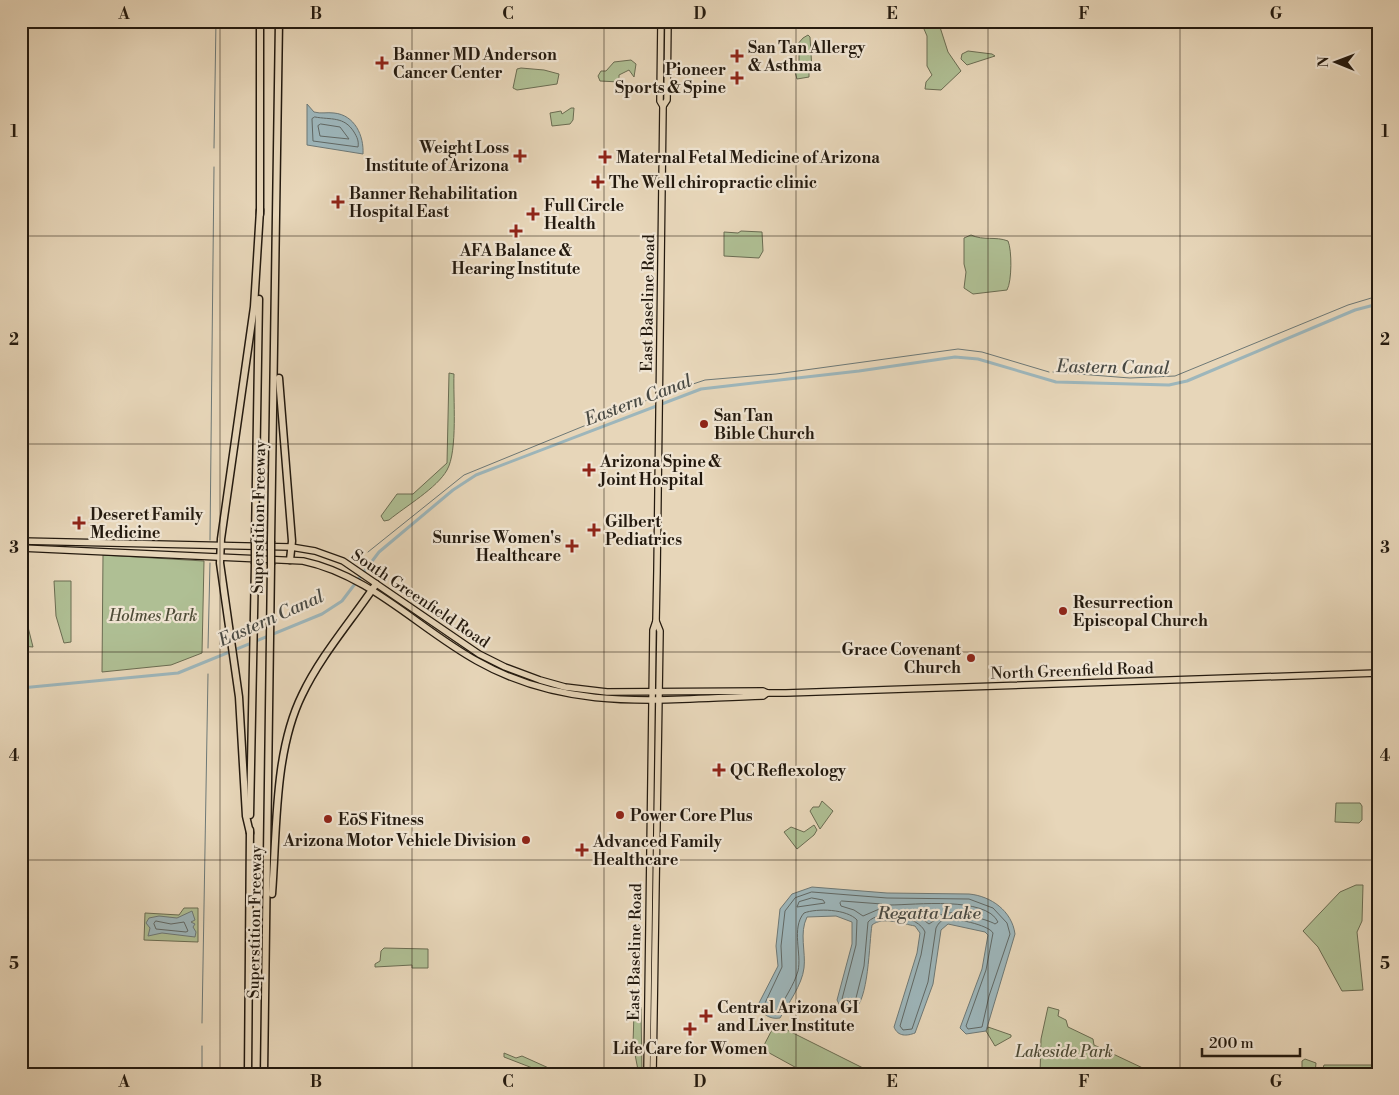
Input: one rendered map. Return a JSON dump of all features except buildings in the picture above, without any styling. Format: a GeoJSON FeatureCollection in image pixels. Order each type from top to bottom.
{"type":"FeatureCollection","features":[{"type":"Feature","properties":{"kind":"highway","name":"Superstition Freeway"},"geometry":{"type":"LineString","coordinates":[[246,1074],[260,210],[260,21]]}},
{"type":"Feature","properties":{"kind":"highway","name":"Superstition Freeway"},"geometry":{"type":"LineString","coordinates":[[264,1074],[268,943],[270,625],[276,326],[278,82],[281,21]]}},
{"type":"Feature","properties":{"kind":"highway"},"geometry":{"type":"LineString","coordinates":[[250,833],[246,816],[235,668],[220,545],[254,307],[260,210]]}},
{"type":"Feature","properties":{"kind":"highway"},"geometry":{"type":"LineString","coordinates":[[276,326],[291,548],[290,560]]}},
{"type":"Feature","properties":{"kind":"highway"},"geometry":{"type":"LineString","coordinates":[[268,943],[280,785],[289,728],[302,694],[312,677],[376,584]]}},
{"type":"Feature","properties":{"kind":"main road","name":"East Baseline Road"},"geometry":{"type":"LineString","coordinates":[[647,1074],[651,699],[655,692],[660,631],[656,621],[663,106],[660,101],[660,21]]}},
{"type":"Feature","properties":{"kind":"main road","name":"East Baseline Road"},"geometry":{"type":"LineString","coordinates":[[663,106],[667,100],[668,21]]}},
{"type":"Feature","properties":{"kind":"main road","name":"South Greenfield Road"},"geometry":{"type":"LineString","coordinates":[[21,541],[291,548],[326,554],[356,569],[454,638],[494,662],[524,675],[565,687],[607,692],[655,692]]}},
{"type":"Feature","properties":{"kind":"main road","name":"South Greenfield Road"},"geometry":{"type":"LineString","coordinates":[[21,548],[290,560],[319,565],[350,577],[491,669],[541,688],[585,698],[651,699]]}},
{"type":"Feature","properties":{"kind":"main road"},"geometry":{"type":"LineString","coordinates":[[412,618],[427,624],[448,639],[454,638]]}},
{"type":"Feature","properties":{"kind":"main road"},"geometry":{"type":"LineString","coordinates":[[450,644],[454,643],[477,657],[494,662]]}},
{"type":"Feature","properties":{"kind":"main road","name":"North Greenfield Road"},"geometry":{"type":"LineString","coordinates":[[651,699],[743,694],[763,691],[767,693],[1378,674]]}},
{"type":"Feature","properties":{"kind":"main road","name":"East Baseline Road"},"geometry":{"type":"LineString","coordinates":[[653,1074],[658,699],[655,692]]}},
{"type":"Feature","properties":{"kind":"main road","name":"North Greenfield Road"},"geometry":{"type":"LineString","coordinates":[[655,692],[716,695]]}},
{"type":"Feature","properties":{"kind":"main road"},"geometry":{"type":"LineString","coordinates":[[650,808],[657,807]]}},
{"type":"Feature","properties":{"kind":"main road"},"geometry":{"type":"LineString","coordinates":[[648,951],[655,951]]}},
{"type":"Feature","properties":{"kind":"green space"},"geometry":{"type":"Polygon","coordinates":[[[928,21],[937,21],[939,24],[948,52],[961,71],[941,90],[925,89],[926,82],[932,75],[927,66],[927,36],[924,29],[928,21]]]}},
{"type":"Feature","properties":{"kind":"green space"},"geometry":{"type":"Polygon","coordinates":[[[808,35],[810,37],[812,70],[809,71],[809,77],[797,79],[795,72],[799,69],[799,51],[796,46],[808,35]]]}},
{"type":"Feature","properties":{"kind":"green space"},"geometry":{"type":"Polygon","coordinates":[[[968,51],[995,56],[967,65],[961,59],[962,54],[968,51]]]}},
{"type":"Feature","properties":{"kind":"green space"},"geometry":{"type":"Polygon","coordinates":[[[631,60],[636,64],[634,77],[629,70],[619,75],[619,82],[600,81],[598,76],[601,71],[606,71],[614,62],[631,60]]]}},
{"type":"Feature","properties":{"kind":"green space"},"geometry":{"type":"Polygon","coordinates":[[[517,69],[544,70],[559,74],[557,84],[517,90],[513,88],[517,69]]]}},
{"type":"Feature","properties":{"kind":"green space"},"geometry":{"type":"Polygon","coordinates":[[[574,108],[573,120],[570,124],[552,126],[550,113],[561,111],[562,114],[574,108]]]}},
{"type":"Feature","properties":{"kind":"green space"},"geometry":{"type":"Polygon","coordinates":[[[741,231],[762,232],[763,251],[759,258],[724,256],[724,232],[738,233],[741,231]]]}},
{"type":"Feature","properties":{"kind":"green space"},"geometry":{"type":"Polygon","coordinates":[[[971,235],[980,238],[1008,241],[1011,266],[1007,290],[973,294],[964,288],[966,272],[964,264],[964,238],[971,235]]]}},
{"type":"Feature","properties":{"kind":"green space"},"geometry":{"type":"Polygon","coordinates":[[[449,373],[454,374],[454,437],[453,450],[447,470],[429,490],[389,520],[384,521],[381,516],[397,494],[413,494],[447,463],[449,373]]]}},
{"type":"Feature","properties":{"kind":"green space","name":"Holmes Park"},"geometry":{"type":"Polygon","coordinates":[[[103,555],[204,561],[202,653],[171,665],[102,672],[103,555]]]}},
{"type":"Feature","properties":{"kind":"green space"},"geometry":{"type":"Polygon","coordinates":[[[21,580],[27,623],[33,647],[21,646],[21,580]]]}},
{"type":"Feature","properties":{"kind":"green space"},"geometry":{"type":"Polygon","coordinates":[[[54,581],[71,581],[71,642],[64,643],[56,616],[54,581]]]}},
{"type":"Feature","properties":{"kind":"green space"},"geometry":{"type":"Polygon","coordinates":[[[822,801],[833,811],[820,829],[810,811],[813,807],[819,807],[822,801]]]}},
{"type":"Feature","properties":{"kind":"green space"},"geometry":{"type":"Polygon","coordinates":[[[1336,803],[1360,803],[1362,806],[1362,820],[1359,823],[1335,822],[1336,803]]]}},
{"type":"Feature","properties":{"kind":"green space"},"geometry":{"type":"Polygon","coordinates":[[[814,825],[817,830],[814,835],[797,849],[784,832],[791,827],[804,832],[814,825]]]}},
{"type":"Feature","properties":{"kind":"green space"},"geometry":{"type":"Polygon","coordinates":[[[1356,885],[1363,885],[1362,921],[1357,932],[1363,990],[1342,991],[1318,947],[1303,931],[1340,892],[1356,885]]]}},
{"type":"Feature","properties":{"kind":"green space"},"geometry":{"type":"Polygon","coordinates":[[[184,908],[198,908],[198,942],[144,940],[145,913],[179,915],[184,908]]]}},
{"type":"Feature","properties":{"kind":"green space"},"geometry":{"type":"Polygon","coordinates":[[[384,948],[428,949],[428,968],[412,968],[412,965],[375,967],[375,964],[380,961],[381,951],[384,948]]]}},
{"type":"Feature","properties":{"kind":"green space"},"geometry":{"type":"Polygon","coordinates":[[[641,1007],[642,1074],[630,1074],[630,1070],[638,1070],[633,1044],[634,1012],[641,1007]]]}},
{"type":"Feature","properties":{"kind":"green space","name":"Lakeside Park"},"geometry":{"type":"Polygon","coordinates":[[[1048,1007],[1059,1010],[1058,1016],[1066,1020],[1068,1027],[1093,1039],[1094,1045],[1147,1070],[1148,1073],[1218,1073],[1222,1071],[1265,1070],[1268,1072],[1275,1069],[1302,1069],[1302,1061],[1305,1059],[1316,1063],[1315,1074],[1040,1074],[1041,1039],[1048,1007]]]}},
{"type":"Feature","properties":{"kind":"green space"},"geometry":{"type":"Polygon","coordinates":[[[775,1024],[875,1074],[833,1074],[826,1070],[824,1074],[804,1072],[762,1049],[775,1024]]]}},
{"type":"Feature","properties":{"kind":"green space"},"geometry":{"type":"Polygon","coordinates":[[[988,1027],[1011,1035],[1011,1037],[995,1046],[986,1031],[988,1027]]]}},
{"type":"Feature","properties":{"kind":"green space"},"geometry":{"type":"Polygon","coordinates":[[[504,1053],[516,1058],[522,1056],[562,1074],[548,1074],[504,1057],[504,1053]]]}},
{"type":"Feature","properties":{"kind":"green space"},"geometry":{"type":"Polygon","coordinates":[[[1324,1065],[1378,1065],[1378,1074],[1321,1074],[1324,1065]]]}},
{"type":"Feature","properties":{"kind":"water"},"geometry":{"type":"Polygon","coordinates":[[[307,104],[314,112],[341,115],[353,122],[362,140],[363,154],[307,145],[307,104]]]}},
{"type":"Feature","properties":{"kind":"water","name":"Regatta Lake"},"geometry":{"type":"Polygon","coordinates":[[[812,887],[887,893],[969,894],[985,898],[999,906],[1010,918],[1015,934],[986,1031],[966,1034],[960,1028],[982,969],[988,935],[985,932],[948,924],[941,930],[933,984],[915,1033],[903,1035],[898,1033],[894,1027],[917,953],[920,933],[915,926],[893,921],[882,921],[872,925],[865,985],[858,1005],[853,1010],[840,1006],[837,1000],[852,944],[852,922],[836,916],[807,917],[803,929],[804,968],[801,981],[780,1018],[772,1018],[766,1015],[761,1010],[759,1003],[778,966],[776,946],[780,909],[792,894],[812,887]]]}},
{"type":"Feature","properties":{"kind":"water"},"geometry":{"type":"Polygon","coordinates":[[[192,911],[195,920],[191,922],[195,924],[193,927],[196,932],[195,937],[162,933],[148,936],[150,928],[146,923],[149,918],[159,916],[177,918],[192,911]]]}},
{"type":"Feature","properties":{"kind":"waterway"},"geometry":{"type":"LineString","coordinates":[[214,148],[216,21]]}},
{"type":"Feature","properties":{"kind":"waterway"},"geometry":{"type":"LineString","coordinates":[[210,540],[214,167]]}},
{"type":"Feature","properties":{"kind":"waterway"},"geometry":{"type":"LineString","coordinates":[[1053,372],[1130,378],[1175,376],[1348,305],[1378,296]]}},
{"type":"Feature","properties":{"kind":"waterway","name":"Eastern Canal"},"geometry":{"type":"LineString","coordinates":[[21,688],[178,673],[322,614],[342,601],[379,552],[453,490],[476,475],[701,389],[859,371],[955,357],[978,359],[1056,382],[1169,385],[1187,381],[1355,310],[1378,304]]}},
{"type":"Feature","properties":{"kind":"waterway"},"geometry":{"type":"LineString","coordinates":[[672,391],[705,380],[776,374],[958,349],[982,352],[1049,372]]}},
{"type":"Feature","properties":{"kind":"waterway"},"geometry":{"type":"LineString","coordinates":[[368,552],[464,475],[650,399]]}},
{"type":"Feature","properties":{"kind":"waterway"},"geometry":{"type":"LineString","coordinates":[[208,648],[210,563]]}},
{"type":"Feature","properties":{"kind":"waterway"},"geometry":{"type":"LineString","coordinates":[[202,1023],[208,674]]}},
{"type":"Feature","properties":{"kind":"waterway"},"geometry":{"type":"LineString","coordinates":[[202,1046],[202,1074]]}},
{"type":"Feature","properties":{"kind":"place","name":"San Tan Allergy & Asthma"},"geometry":{"type":"Point","coordinates":[737,56]}},
{"type":"Feature","properties":{"kind":"place","name":"Banner MD Anderson Cancer Center"},"geometry":{"type":"Point","coordinates":[382,63]}},
{"type":"Feature","properties":{"kind":"place","name":"Pioneer Sports & Spine"},"geometry":{"type":"Point","coordinates":[737,78]}},
{"type":"Feature","properties":{"kind":"place","name":"Weight Loss Institute of Arizona"},"geometry":{"type":"Point","coordinates":[520,156]}},
{"type":"Feature","properties":{"kind":"place","name":"Maternal Fetal Medicine of Arizona"},"geometry":{"type":"Point","coordinates":[605,157]}},
{"type":"Feature","properties":{"kind":"place","name":"The Well chiropractic clinic"},"geometry":{"type":"Point","coordinates":[598,182]}},
{"type":"Feature","properties":{"kind":"place","name":"Banner Rehabilitation Hospital East"},"geometry":{"type":"Point","coordinates":[338,202]}},
{"type":"Feature","properties":{"kind":"place","name":"Full Circle Health"},"geometry":{"type":"Point","coordinates":[533,214]}},
{"type":"Feature","properties":{"kind":"place","name":"AFA Balance & Hearing Institute"},"geometry":{"type":"Point","coordinates":[516,231]}},
{"type":"Feature","properties":{"kind":"place","name":"San Tan Bible Church"},"geometry":{"type":"Point","coordinates":[704,424]}},
{"type":"Feature","properties":{"kind":"place","name":"Arizona Spine & Joint Hospital"},"geometry":{"type":"Point","coordinates":[589,470]}},
{"type":"Feature","properties":{"kind":"place","name":"Deseret Family Medicine"},"geometry":{"type":"Point","coordinates":[79,523]}},
{"type":"Feature","properties":{"kind":"place","name":"Gilbert Pediatrics"},"geometry":{"type":"Point","coordinates":[594,530]}},
{"type":"Feature","properties":{"kind":"place","name":"Sunrise Women's Healthcare"},"geometry":{"type":"Point","coordinates":[572,546]}},
{"type":"Feature","properties":{"kind":"place","name":"Resurrection Episcopal Church"},"geometry":{"type":"Point","coordinates":[1063,611]}},
{"type":"Feature","properties":{"kind":"place","name":"Grace Covenant Church"},"geometry":{"type":"Point","coordinates":[971,658]}},
{"type":"Feature","properties":{"kind":"place","name":"QC Reflexology"},"geometry":{"type":"Point","coordinates":[719,770]}},
{"type":"Feature","properties":{"kind":"place","name":"Power Core Plus"},"geometry":{"type":"Point","coordinates":[620,815]}},
{"type":"Feature","properties":{"kind":"place","name":"EōS Fitness"},"geometry":{"type":"Point","coordinates":[328,819]}},
{"type":"Feature","properties":{"kind":"place","name":"Arizona Motor Vehicle Division"},"geometry":{"type":"Point","coordinates":[526,840]}},
{"type":"Feature","properties":{"kind":"place","name":"Advanced Family Healthcare"},"geometry":{"type":"Point","coordinates":[582,850]}},
{"type":"Feature","properties":{"kind":"place","name":"Central Arizona GI and Liver Institute"},"geometry":{"type":"Point","coordinates":[706,1016]}},
{"type":"Feature","properties":{"kind":"place","name":"Life Care for Women"},"geometry":{"type":"Point","coordinates":[690,1029]}}]}
